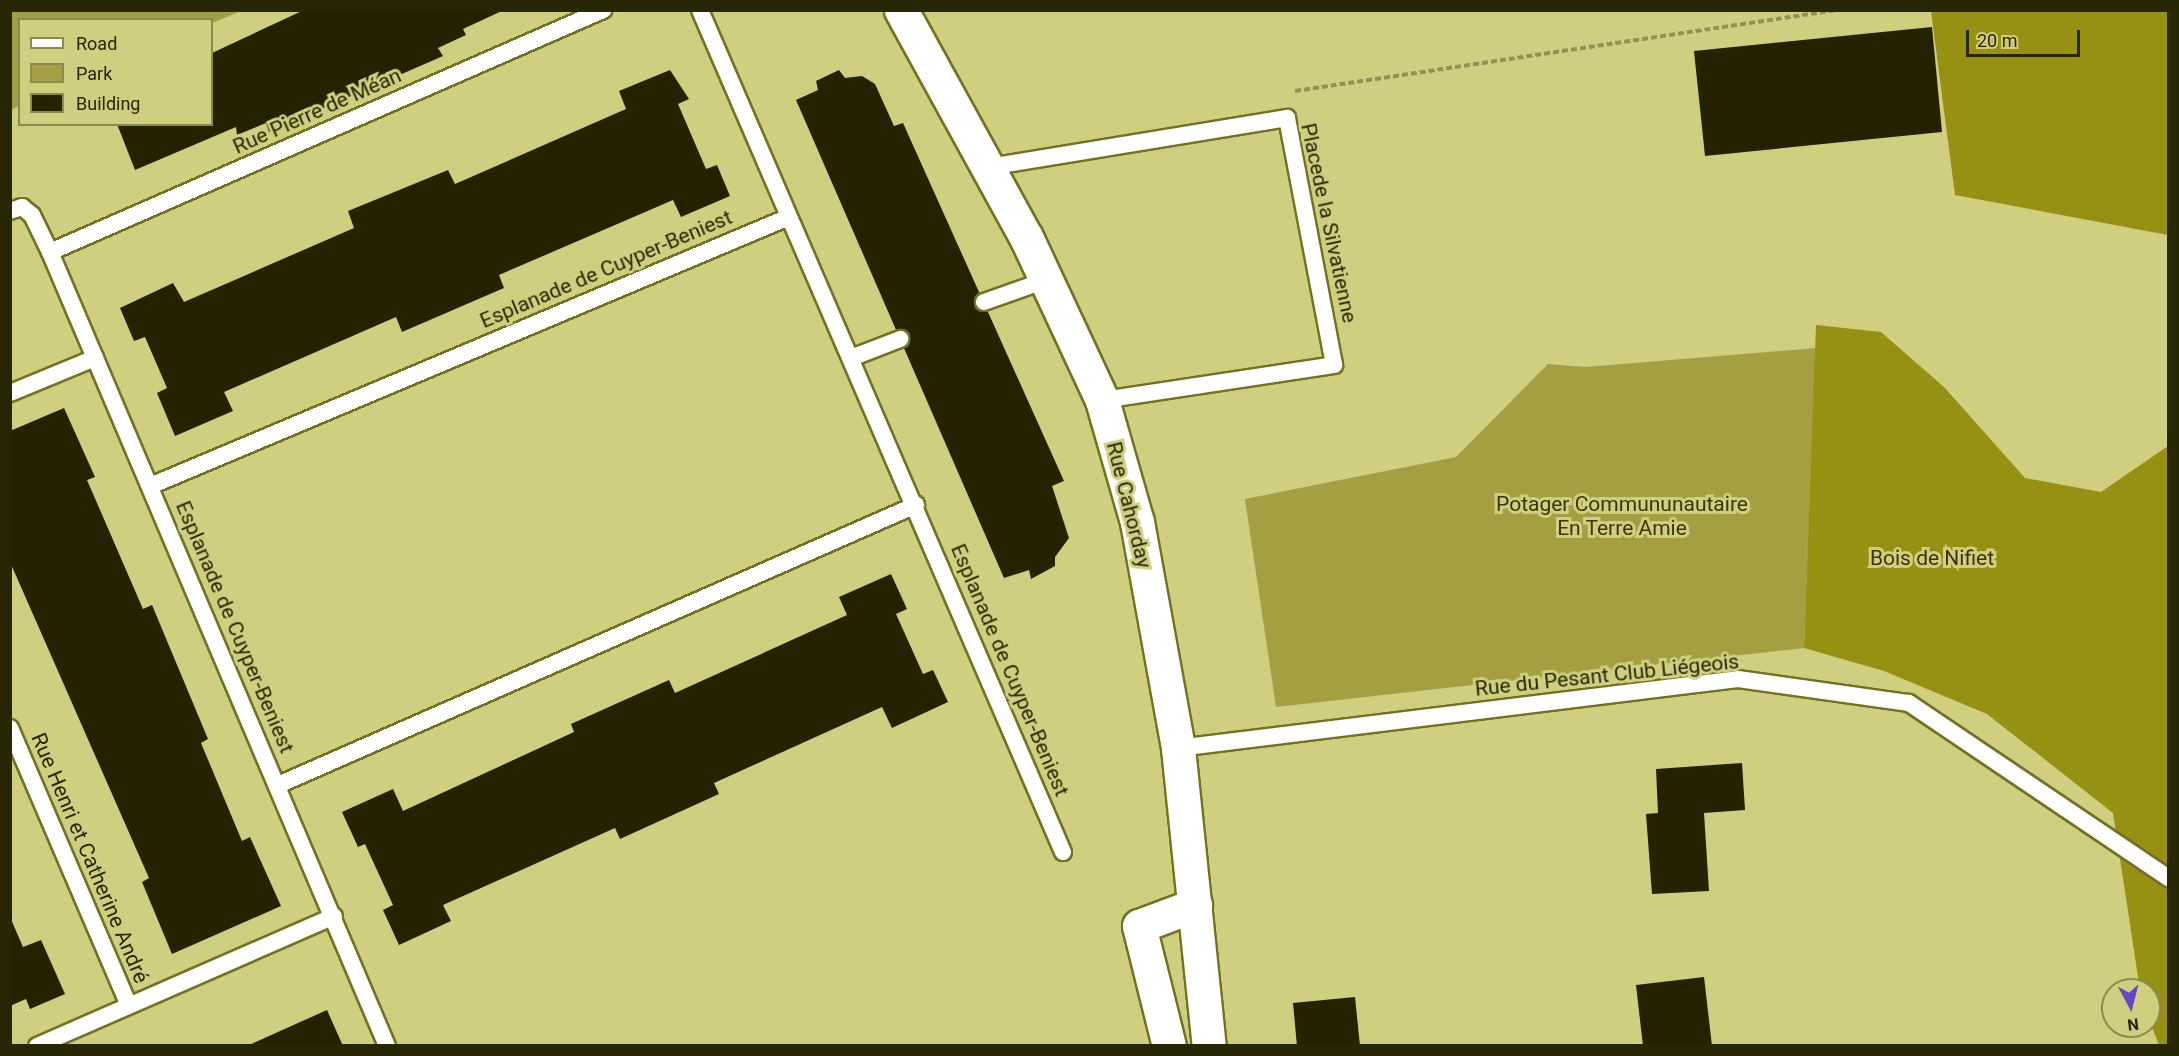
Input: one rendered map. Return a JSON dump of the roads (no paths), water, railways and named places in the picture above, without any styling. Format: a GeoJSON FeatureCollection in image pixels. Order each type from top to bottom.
{"type":"FeatureCollection","features":[{"type":"Feature","properties":{"kind":"street","name":"Rue Cahorday"},"geometry":{"type":"LineString","coordinates":[[901,10],[988,167],[1046,280],[1102,400],[1137,522],[1178,748],[1209,1046]]}},
{"type":"Feature","properties":{"kind":"street"},"geometry":{"type":"LineString","coordinates":[[1169,1046],[1139,926],[1195,905]]}},
{"type":"Feature","properties":{"kind":"lane","name":"Rue Pierre de Méan"},"geometry":{"type":"LineString","coordinates":[[50,252],[603,10]]}},
{"type":"Feature","properties":{"kind":"lane"},"geometry":{"type":"LineString","coordinates":[[700,10],[789,217]]}},
{"type":"Feature","properties":{"kind":"lane","name":"Placede la Silvatienne"},"geometry":{"type":"LineString","coordinates":[[988,167],[1287,118],[1334,364],[1102,400]]}},
{"type":"Feature","properties":{"kind":"lane","name":"Esplanade de Cuyper-Beniest"},"geometry":{"type":"LineString","coordinates":[[10,211],[22,207],[32,215],[50,252],[334,916],[387,1046]]}},
{"type":"Feature","properties":{"kind":"lane","name":"Esplanade de Cuyper-Beniest"},"geometry":{"type":"LineString","coordinates":[[150,486],[789,217],[916,505],[1063,852]]}},
{"type":"Feature","properties":{"kind":"lane"},"geometry":{"type":"LineString","coordinates":[[984,302],[1046,280]]}},
{"type":"Feature","properties":{"kind":"lane"},"geometry":{"type":"LineString","coordinates":[[851,358],[900,339]]}},
{"type":"Feature","properties":{"kind":"lane"},"geometry":{"type":"LineString","coordinates":[[10,393],[95,357]]}},
{"type":"Feature","properties":{"kind":"lane","name":"Esplanade de Cuyper-Beniest"},"geometry":{"type":"LineString","coordinates":[[278,785],[916,505]]}},
{"type":"Feature","properties":{"kind":"lane","name":"Rue du Pesant Club Liégeois"},"geometry":{"type":"LineString","coordinates":[[1178,748],[1738,679],[1909,702],[2169,878]]}},
{"type":"Feature","properties":{"kind":"lane","name":"Rue Henri et Catherine André"},"geometry":{"type":"LineString","coordinates":[[10,728],[129,1006]]}},
{"type":"Feature","properties":{"kind":"lane"},"geometry":{"type":"LineString","coordinates":[[37,1046],[334,916]]}},
{"type":"Feature","properties":{"kind":"park label","name":"Potager Commununautaire En Terre Amie"},"geometry":{"type":"Point","coordinates":[1622,516]}},
{"type":"Feature","properties":{"kind":"park label","name":"Bois de Nifiet"},"geometry":{"type":"Point","coordinates":[1932,558]}}]}
